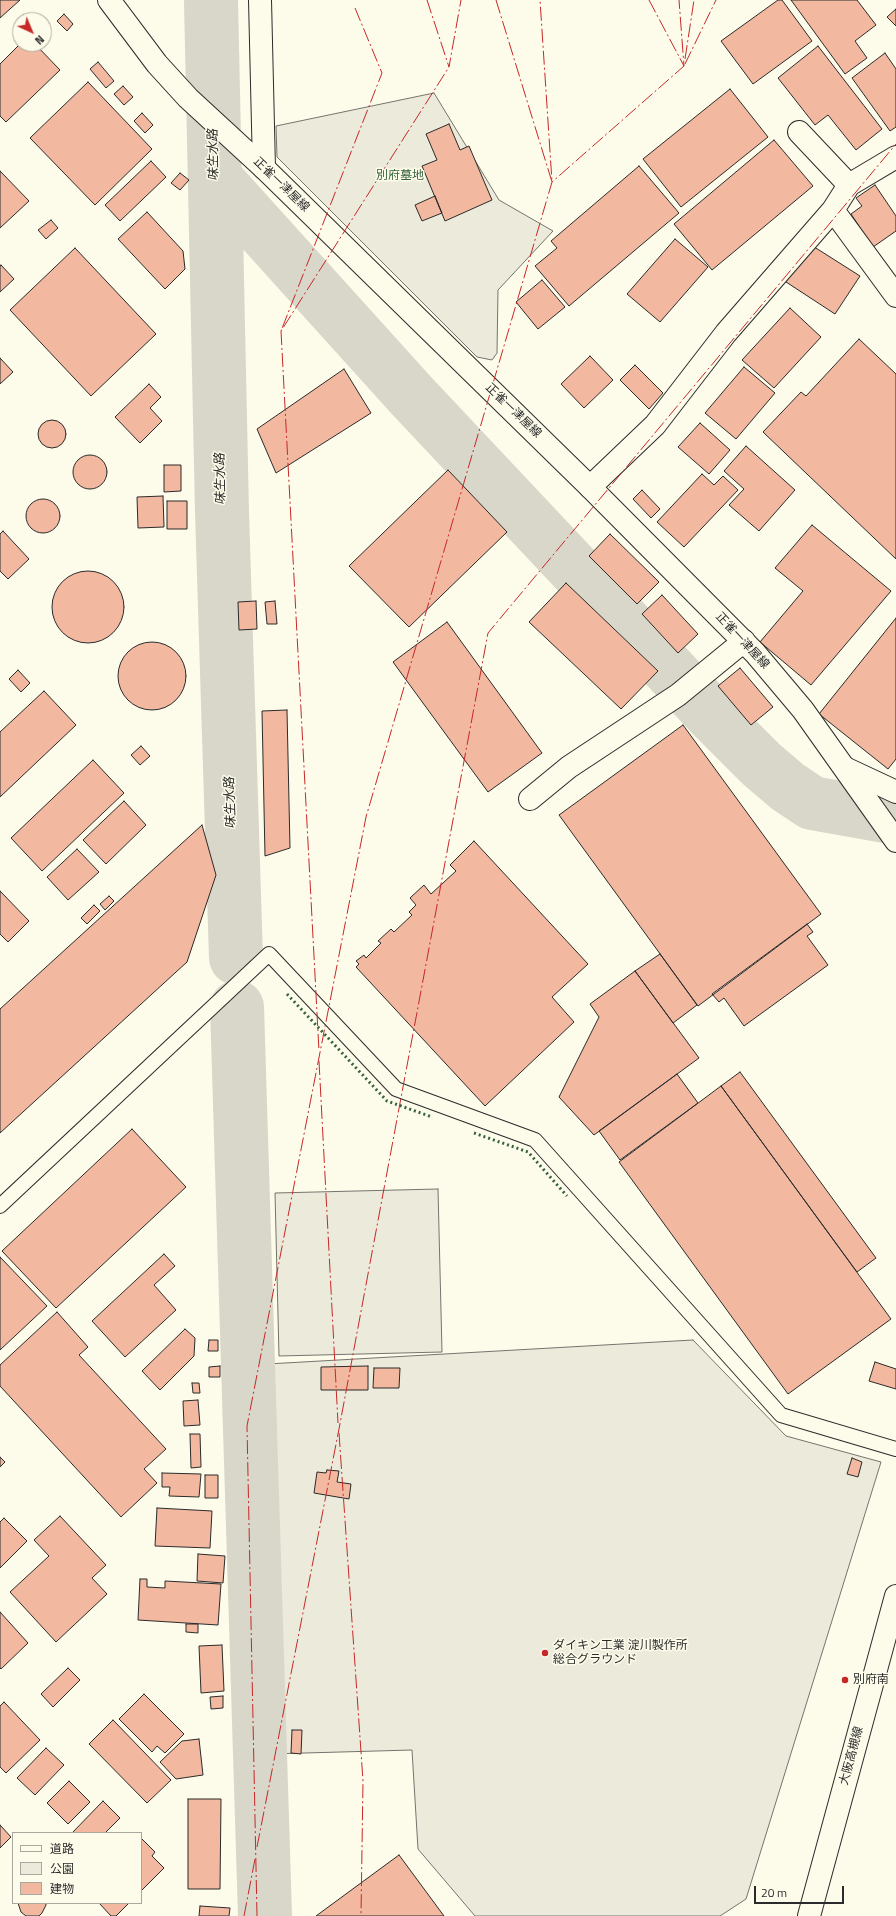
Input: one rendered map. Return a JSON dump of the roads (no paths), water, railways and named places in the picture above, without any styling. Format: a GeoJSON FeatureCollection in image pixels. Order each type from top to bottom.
{"type":"FeatureCollection","features":[{"type":"Feature","properties":{"kind":"main road","name":"正雀一津屋線"},"geometry":{"type":"LineString","coordinates":[[109,0],[157,64],[188,98],[264,168],[590,487],[744,641],[804,710],[893,836]]}},
{"type":"Feature","properties":{"kind":"main road"},"geometry":{"type":"LineString","coordinates":[[260,0],[264,168]]}},
{"type":"Feature","properties":{"kind":"main road"},"geometry":{"type":"LineString","coordinates":[[799,132],[849,185]]}},
{"type":"Feature","properties":{"kind":"main road"},"geometry":{"type":"LineString","coordinates":[[590,487],[655,425],[726,333],[833,210],[849,185],[896,157]]}},
{"type":"Feature","properties":{"kind":"main road"},"geometry":{"type":"LineString","coordinates":[[833,210],[896,296]]}},
{"type":"Feature","properties":{"kind":"main road"},"geometry":{"type":"LineString","coordinates":[[530,799],[569,767],[685,689],[744,641]]}},
{"type":"Feature","properties":{"kind":"main road"},"geometry":{"type":"LineString","coordinates":[[847,769],[896,792]]}},
{"type":"Feature","properties":{"kind":"main road","name":"大阪高槻線"},"geometry":{"type":"LineString","coordinates":[[809,1916],[896,1596]]}},
{"type":"Feature","properties":{"kind":"lane"},"geometry":{"type":"LineString","coordinates":[[0,1206],[269,954],[396,1089],[535,1140],[782,1415],[896,1449]]}},
{"type":"Feature","properties":{"kind":"waterway","name":"味生水路"},"geometry":{"type":"LineString","coordinates":[[211,0],[222,512],[236,958]]}},
{"type":"Feature","properties":{"kind":"waterway"},"geometry":{"type":"LineString","coordinates":[[215,178],[411,395],[712,715],[761,764],[788,787],[812,803],[896,818]]}},
{"type":"Feature","properties":{"kind":"waterway"},"geometry":{"type":"LineString","coordinates":[[237,1007],[265,1916]]}},
{"type":"Feature","properties":{"kind":"place","name":"ダイキン工業 淀川製作所 総合グラウンド"},"geometry":{"type":"Point","coordinates":[545,1653]}},
{"type":"Feature","properties":{"kind":"place","name":"別府南"},"geometry":{"type":"Point","coordinates":[845,1680]}},
{"type":"Feature","properties":{"kind":"park label","name":"別府墓地"},"geometry":{"type":"Point","coordinates":[400,176]}}]}
